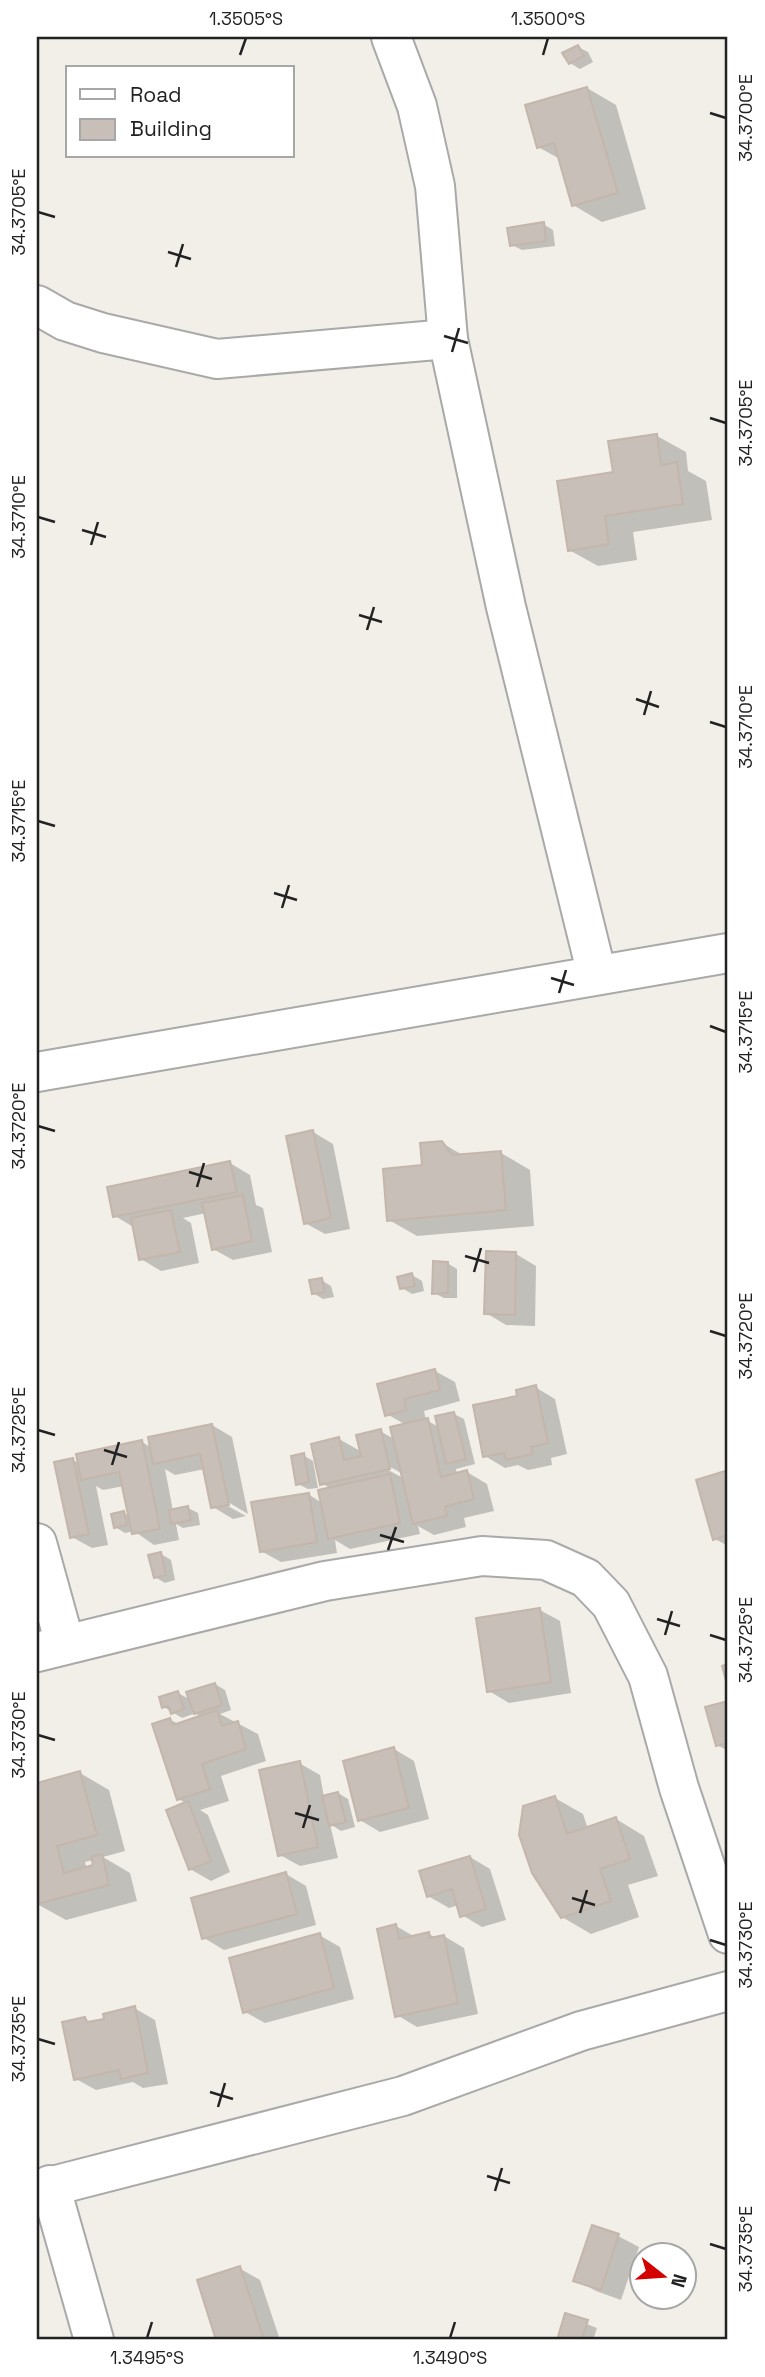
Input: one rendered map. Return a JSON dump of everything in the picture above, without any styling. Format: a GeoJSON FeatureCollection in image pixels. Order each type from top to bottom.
{"type":"FeatureCollection","features":[{"type":"Feature","properties":{"kind":"street"},"geometry":{"type":"LineString","coordinates":[[391,37],[417,106],[435,186],[448,339],[506,607],[597,975]]}},
{"type":"Feature","properties":{"kind":"street"},"geometry":{"type":"LineString","coordinates":[[37,304],[65,321],[90,329],[164,349],[217,359],[448,339]]}},
{"type":"Feature","properties":{"kind":"street"},"geometry":{"type":"LineString","coordinates":[[37,1072],[728,953]]}},
{"type":"Feature","properties":{"kind":"street"},"geometry":{"type":"LineString","coordinates":[[37,1543],[51,1648],[324,1581],[482,1556],[546,1560],[586,1577],[611,1604],[648,1676],[678,1788],[728,1934]]}},
{"type":"Feature","properties":{"kind":"street"},"geometry":{"type":"LineString","coordinates":[[94,2340],[43,2187],[402,2096],[581,2031],[728,1991]]}},
{"type":"Feature","properties":{"kind":"building"},"geometry":{"type":"Polygon","coordinates":[[[578,45],[584,56],[569,64],[562,53],[578,45]]]}},
{"type":"Feature","properties":{"kind":"building"},"geometry":{"type":"Polygon","coordinates":[[[587,87],[618,193],[572,206],[554,143],[537,148],[525,105],[587,87]]]}},
{"type":"Feature","properties":{"kind":"building"},"geometry":{"type":"Polygon","coordinates":[[[544,222],[546,241],[510,246],[507,228],[544,222]]]}},
{"type":"Feature","properties":{"kind":"building"},"geometry":{"type":"Polygon","coordinates":[[[657,434],[661,465],[677,462],[683,504],[605,516],[609,544],[568,551],[557,481],[613,472],[608,441],[657,434]]]}},
{"type":"Feature","properties":{"kind":"building"},"geometry":{"type":"Polygon","coordinates":[[[313,1130],[331,1218],[304,1224],[286,1136],[313,1130]]]}},
{"type":"Feature","properties":{"kind":"building"},"geometry":{"type":"Polygon","coordinates":[[[442,1141],[452,1155],[501,1151],[506,1210],[387,1221],[383,1169],[422,1165],[420,1143],[442,1141]]]}},
{"type":"Feature","properties":{"kind":"building"},"geometry":{"type":"Polygon","coordinates":[[[230,1161],[237,1192],[113,1217],[107,1187],[230,1161]]]}},
{"type":"Feature","properties":{"kind":"building"},"geometry":{"type":"Polygon","coordinates":[[[243,1195],[252,1241],[212,1250],[202,1203],[243,1195]]]}},
{"type":"Feature","properties":{"kind":"building"},"geometry":{"type":"Polygon","coordinates":[[[171,1210],[180,1252],[139,1260],[131,1218],[171,1210]]]}},
{"type":"Feature","properties":{"kind":"building"},"geometry":{"type":"Polygon","coordinates":[[[486,1251],[516,1252],[515,1315],[484,1314],[486,1251]]]}},
{"type":"Feature","properties":{"kind":"building"},"geometry":{"type":"Polygon","coordinates":[[[433,1261],[448,1262],[448,1293],[432,1294],[433,1261]]]}},
{"type":"Feature","properties":{"kind":"building"},"geometry":{"type":"Polygon","coordinates":[[[412,1273],[415,1286],[400,1289],[397,1277],[412,1273]]]}},
{"type":"Feature","properties":{"kind":"building"},"geometry":{"type":"Polygon","coordinates":[[[322,1278],[325,1292],[312,1294],[309,1280],[322,1278]]]}},
{"type":"Feature","properties":{"kind":"building"},"geometry":{"type":"Polygon","coordinates":[[[435,1369],[440,1390],[404,1399],[406,1410],[385,1416],[377,1384],[435,1369]]]}},
{"type":"Feature","properties":{"kind":"building"},"geometry":{"type":"Polygon","coordinates":[[[536,1385],[548,1443],[531,1447],[533,1454],[506,1460],[504,1453],[483,1457],[473,1405],[517,1396],[516,1390],[536,1385]]]}},
{"type":"Feature","properties":{"kind":"building"},"geometry":{"type":"Polygon","coordinates":[[[454,1412],[466,1459],[446,1464],[435,1416],[454,1412]]]}},
{"type":"Feature","properties":{"kind":"building"},"geometry":{"type":"Polygon","coordinates":[[[428,1418],[441,1477],[467,1470],[474,1499],[445,1507],[447,1516],[413,1524],[390,1427],[428,1418]]]}},
{"type":"Feature","properties":{"kind":"building"},"geometry":{"type":"Polygon","coordinates":[[[212,1424],[229,1505],[211,1508],[200,1454],[153,1464],[148,1437],[212,1424]]]}},
{"type":"Feature","properties":{"kind":"building"},"geometry":{"type":"Polygon","coordinates":[[[381,1429],[390,1469],[320,1485],[311,1444],[339,1437],[344,1460],[361,1456],[356,1435],[381,1429]]]}},
{"type":"Feature","properties":{"kind":"building"},"geometry":{"type":"Polygon","coordinates":[[[142,1440],[160,1529],[132,1534],[119,1472],[81,1480],[76,1454],[142,1440]]]}},
{"type":"Feature","properties":{"kind":"building"},"geometry":{"type":"Polygon","coordinates":[[[304,1453],[309,1482],[296,1485],[291,1456],[304,1453]]]}},
{"type":"Feature","properties":{"kind":"building"},"geometry":{"type":"Polygon","coordinates":[[[73,1458],[89,1534],[70,1538],[54,1462],[73,1458]]]}},
{"type":"Feature","properties":{"kind":"building"},"geometry":{"type":"Polygon","coordinates":[[[728,1470],[728,1535],[713,1540],[696,1480],[728,1470]]]}},
{"type":"Feature","properties":{"kind":"building"},"geometry":{"type":"Polygon","coordinates":[[[390,1474],[400,1523],[328,1539],[318,1490],[390,1474]]]}},
{"type":"Feature","properties":{"kind":"building"},"geometry":{"type":"Polygon","coordinates":[[[309,1493],[317,1542],[260,1552],[251,1502],[309,1493]]]}},
{"type":"Feature","properties":{"kind":"building"},"geometry":{"type":"Polygon","coordinates":[[[188,1506],[191,1520],[171,1524],[169,1510],[188,1506]]]}},
{"type":"Feature","properties":{"kind":"building"},"geometry":{"type":"Polygon","coordinates":[[[124,1511],[127,1525],[114,1528],[111,1514],[124,1511]]]}},
{"type":"Feature","properties":{"kind":"building"},"geometry":{"type":"Polygon","coordinates":[[[161,1552],[166,1575],[154,1578],[148,1555],[161,1552]]]}},
{"type":"Feature","properties":{"kind":"building"},"geometry":{"type":"Polygon","coordinates":[[[540,1608],[551,1682],[487,1692],[476,1618],[540,1608]]]}},
{"type":"Feature","properties":{"kind":"building"},"geometry":{"type":"Polygon","coordinates":[[[728,1664],[728,1688],[722,1666],[728,1664]]]}},
{"type":"Feature","properties":{"kind":"building"},"geometry":{"type":"Polygon","coordinates":[[[215,1683],[222,1705],[194,1714],[186,1692],[215,1683]]]}},
{"type":"Feature","properties":{"kind":"building"},"geometry":{"type":"Polygon","coordinates":[[[178,1691],[184,1709],[171,1714],[168,1706],[162,1708],[159,1697],[178,1691]]]}},
{"type":"Feature","properties":{"kind":"building"},"geometry":{"type":"Polygon","coordinates":[[[728,1701],[728,1743],[716,1746],[705,1707],[728,1701]]]}},
{"type":"Feature","properties":{"kind":"building"},"geometry":{"type":"Polygon","coordinates":[[[217,1710],[222,1726],[238,1721],[246,1749],[202,1764],[210,1789],[177,1800],[152,1724],[170,1718],[173,1725],[217,1710]]]}},
{"type":"Feature","properties":{"kind":"building"},"geometry":{"type":"Polygon","coordinates":[[[394,1747],[409,1808],[358,1821],[343,1761],[394,1747]]]}},
{"type":"Feature","properties":{"kind":"building"},"geometry":{"type":"Polygon","coordinates":[[[300,1761],[318,1847],[278,1856],[259,1770],[300,1761]]]}},
{"type":"Feature","properties":{"kind":"building"},"geometry":{"type":"Polygon","coordinates":[[[80,1771],[97,1835],[57,1846],[64,1873],[93,1865],[91,1857],[102,1854],[109,1885],[37,1904],[37,1783],[80,1771]]]}},
{"type":"Feature","properties":{"kind":"building"},"geometry":{"type":"Polygon","coordinates":[[[338,1792],[346,1822],[329,1826],[322,1796],[338,1792]]]}},
{"type":"Feature","properties":{"kind":"building"},"geometry":{"type":"Polygon","coordinates":[[[555,1796],[567,1834],[616,1817],[630,1859],[600,1869],[611,1901],[561,1918],[532,1873],[519,1835],[523,1806],[555,1796]]]}},
{"type":"Feature","properties":{"kind":"building"},"geometry":{"type":"Polygon","coordinates":[[[188,1801],[211,1861],[189,1870],[166,1810],[188,1801]]]}},
{"type":"Feature","properties":{"kind":"building"},"geometry":{"type":"Polygon","coordinates":[[[470,1856],[486,1909],[460,1917],[452,1889],[427,1897],[419,1871],[470,1856]]]}},
{"type":"Feature","properties":{"kind":"building"},"geometry":{"type":"Polygon","coordinates":[[[286,1872],[297,1914],[202,1939],[191,1898],[286,1872]]]}},
{"type":"Feature","properties":{"kind":"building"},"geometry":{"type":"Polygon","coordinates":[[[396,1924],[399,1939],[429,1932],[430,1938],[444,1935],[458,2003],[395,2017],[377,1929],[396,1924]]]}},
{"type":"Feature","properties":{"kind":"building"},"geometry":{"type":"Polygon","coordinates":[[[320,1933],[334,1988],[243,2013],[229,1958],[320,1933]]]}},
{"type":"Feature","properties":{"kind":"building"},"geometry":{"type":"Polygon","coordinates":[[[135,2006],[148,2073],[121,2079],[119,2070],[74,2080],[62,2022],[85,2017],[87,2022],[104,2019],[103,2014],[135,2006]]]}},
{"type":"Feature","properties":{"kind":"building"},"geometry":{"type":"Polygon","coordinates":[[[592,2225],[619,2234],[601,2290],[573,2281],[592,2225]]]}},
{"type":"Feature","properties":{"kind":"building"},"geometry":{"type":"Polygon","coordinates":[[[240,2266],[264,2340],[216,2340],[197,2280],[240,2266]]]}},
{"type":"Feature","properties":{"kind":"building"},"geometry":{"type":"Polygon","coordinates":[[[565,2313],[588,2320],[582,2340],[557,2340],[565,2313]]]}}]}
